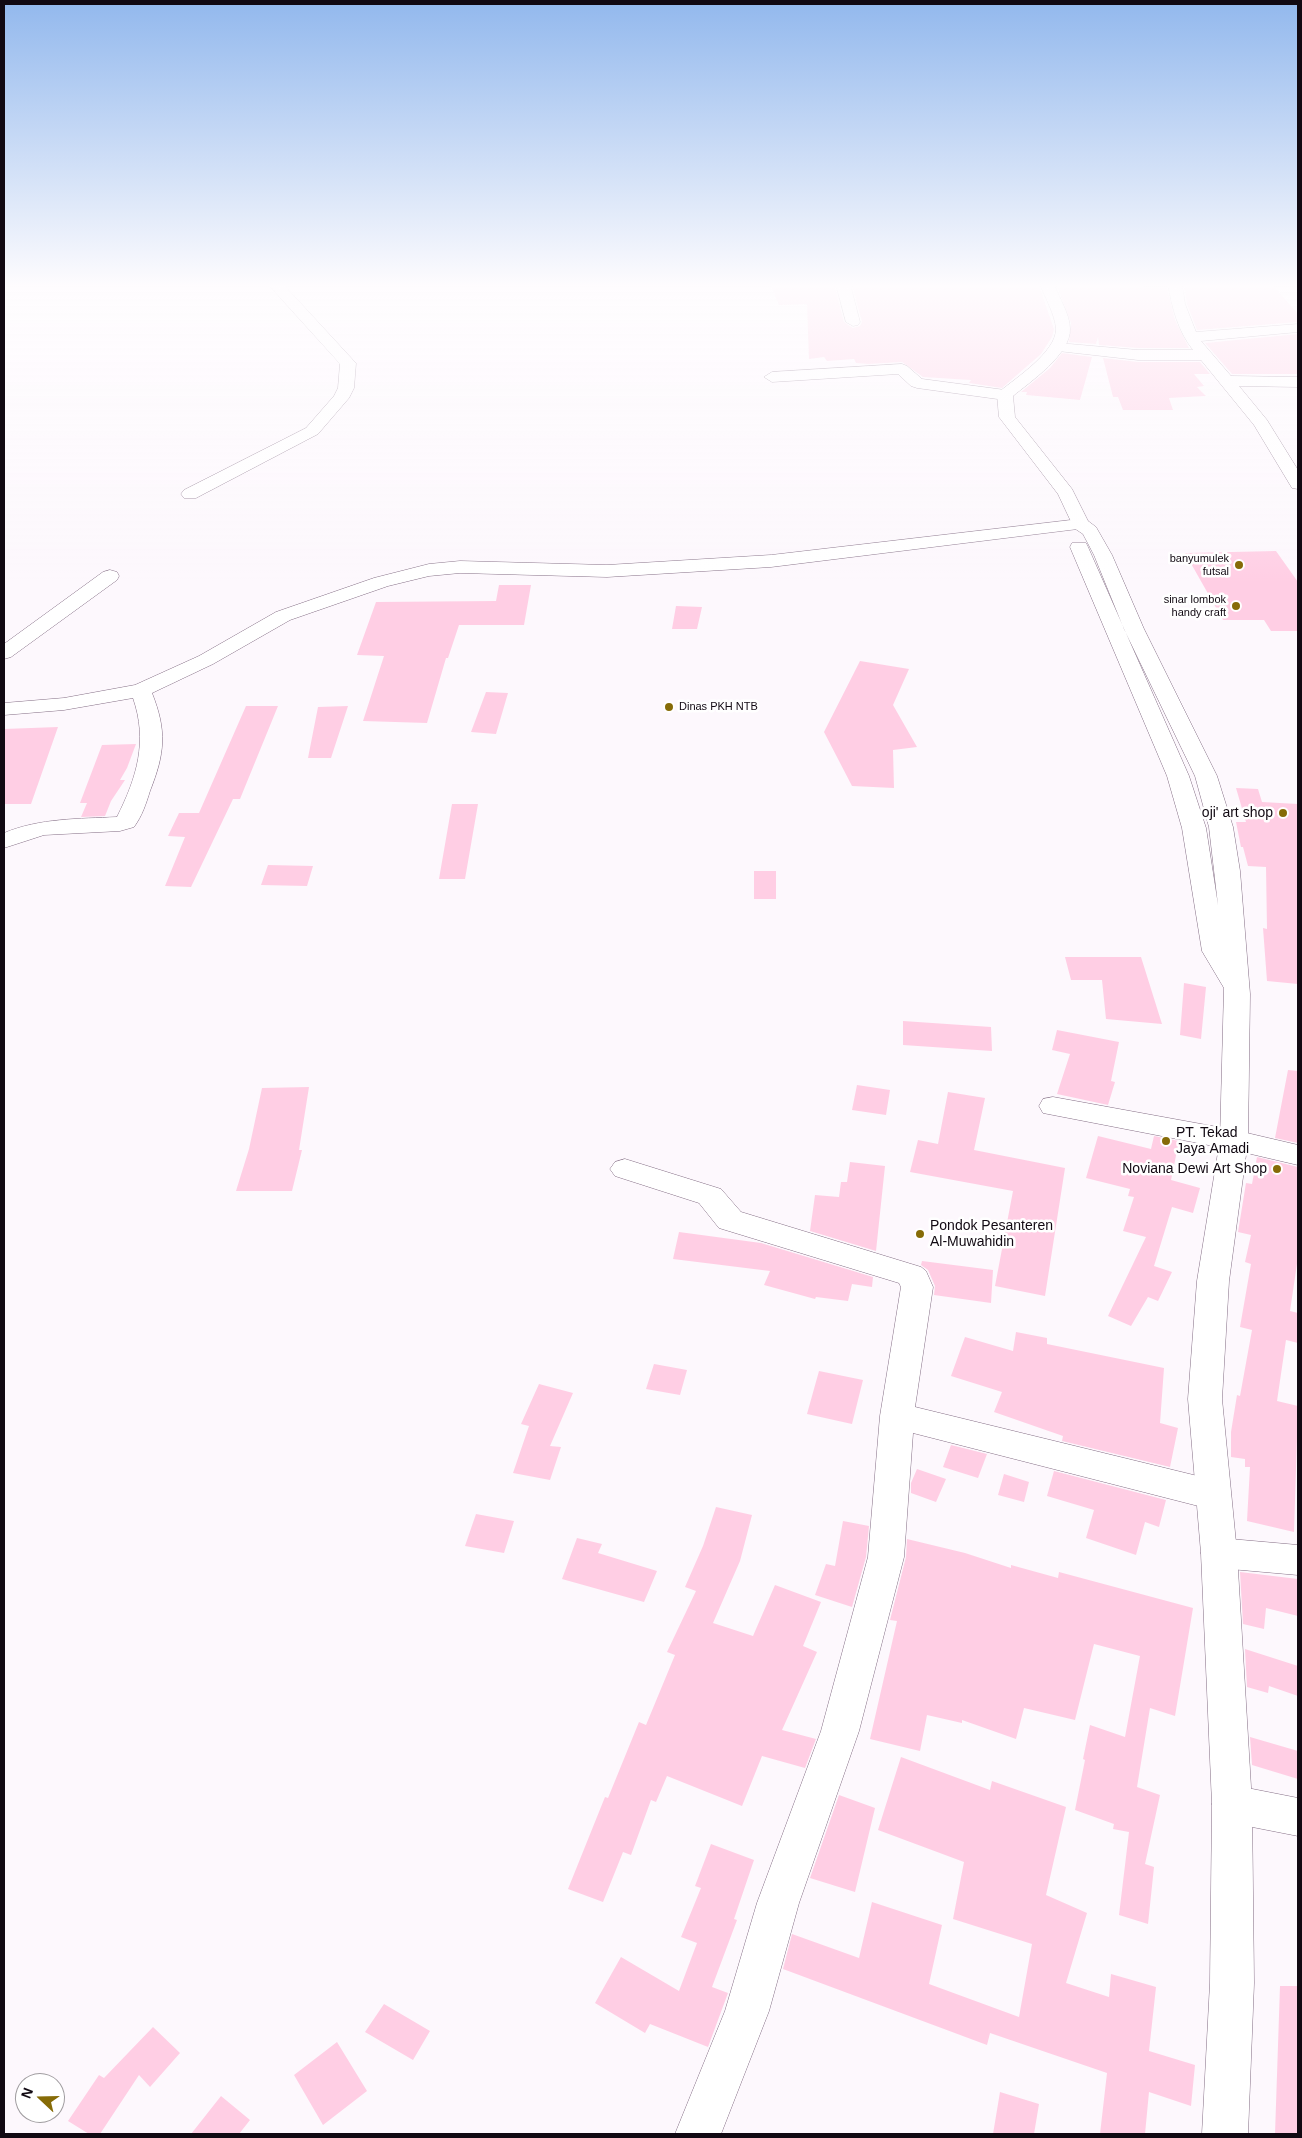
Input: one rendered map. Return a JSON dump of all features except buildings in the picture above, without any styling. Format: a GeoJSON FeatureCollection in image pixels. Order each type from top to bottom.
{"type":"FeatureCollection","features":[{"type":"Feature","properties":{"kind":"street"},"geometry":{"type":"LineString","coordinates":[[190,494],[308,434],[325,419],[346,388],[346,384]]}},
{"type":"Feature","properties":{"kind":"street"},"geometry":{"type":"LineString","coordinates":[[923,384],[1005,395],[1017,384]]}},
{"type":"Feature","properties":{"kind":"street"},"geometry":{"type":"LineString","coordinates":[[1227,384],[1261,423],[1298,484]]}},
{"type":"Feature","properties":{"kind":"street"},"geometry":{"type":"LineString","coordinates":[[1005,395],[1007,417],[1066,493],[1080,524],[1090,531],[1109,568],[1134,629],[1206,776],[1221,828],[1230,899],[1237,994],[1234,1140],[1213,1282],[1205,1399],[1219,1553],[1232,1804],[1232,1983],[1225,2134]]}},
{"type":"Feature","properties":{"kind":"street"},"geometry":{"type":"LineString","coordinates":[[4,709],[71,703],[141,690],[193,667],[283,616],[374,585],[428,570],[460,567],[545,571],[607,571],[771,561],[1080,524]]}},
{"type":"Feature","properties":{"kind":"street"},"geometry":{"type":"LineString","coordinates":[[1080,524],[1073,532],[1178,776],[1194,828],[1210,932],[1215,951],[1237,994]]}},
{"type":"Feature","properties":{"kind":"street"},"geometry":{"type":"LineString","coordinates":[[4,653],[110,576]]}},
{"type":"Feature","properties":{"kind":"street"},"geometry":{"type":"LineString","coordinates":[[4,841],[28,831],[44,828],[120,824],[126,822],[150,765],[154,742],[151,717],[141,690]]}},
{"type":"Feature","properties":{"kind":"street"},"geometry":{"type":"LineString","coordinates":[[1194,828],[1221,828]]}},
{"type":"Feature","properties":{"kind":"street"},"geometry":{"type":"LineString","coordinates":[[1054,1106],[1234,1140],[1298,1155]]}},
{"type":"Feature","properties":{"kind":"street"},"geometry":{"type":"LineString","coordinates":[[625,1169],[710,1196],[715,1200],[721,1214],[730,1220],[912,1276],[917,1287],[897,1416],[886,1557],[840,1731],[778,1903],[747,2012],[698,2134]]}},
{"type":"Feature","properties":{"kind":"street"},"geometry":{"type":"LineString","coordinates":[[897,1416],[1214,1495]]}},
{"type":"Feature","properties":{"kind":"street"},"geometry":{"type":"LineString","coordinates":[[1219,1553],[1298,1560]]}},
{"type":"Feature","properties":{"kind":"street"},"geometry":{"type":"LineString","coordinates":[[1232,1804],[1298,1817]]}},
{"type":"Feature","properties":{"kind":"place","name":"banyumulek futsal"},"geometry":{"type":"Point","coordinates":[1239,565]}},
{"type":"Feature","properties":{"kind":"place","name":"sinar lombok handy craft"},"geometry":{"type":"Point","coordinates":[1236,606]}},
{"type":"Feature","properties":{"kind":"place","name":"Dinas PKH NTB"},"geometry":{"type":"Point","coordinates":[669,707]}},
{"type":"Feature","properties":{"kind":"place","name":"oji' art shop"},"geometry":{"type":"Point","coordinates":[1283,813]}},
{"type":"Feature","properties":{"kind":"place","name":"PT. Tekad Jaya Amadi"},"geometry":{"type":"Point","coordinates":[1166,1141]}},
{"type":"Feature","properties":{"kind":"place","name":"Noviana Dewi Art Shop"},"geometry":{"type":"Point","coordinates":[1277,1169]}},
{"type":"Feature","properties":{"kind":"place","name":"Pondok Pesanteren Al-Muwahidin"},"geometry":{"type":"Point","coordinates":[920,1234]}}]}
